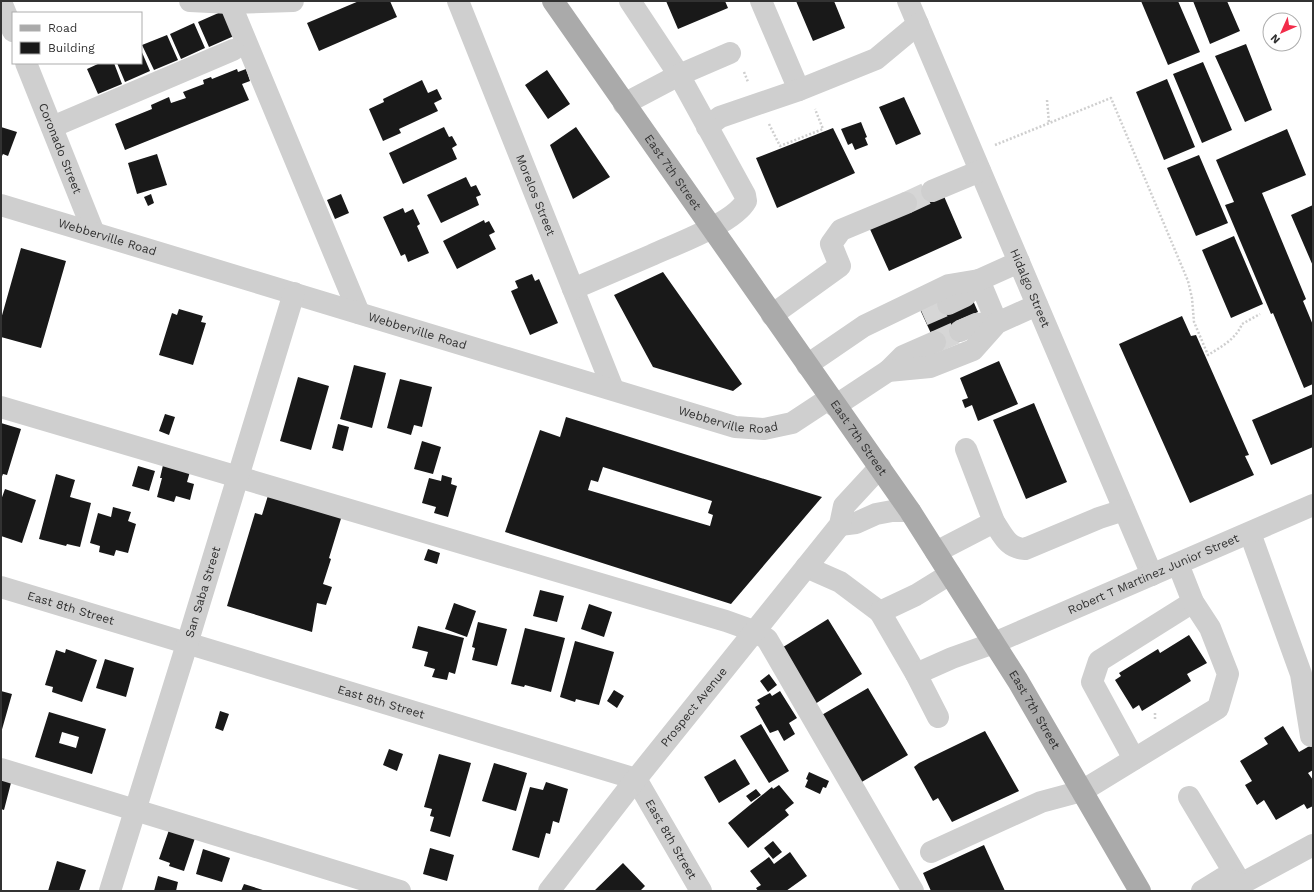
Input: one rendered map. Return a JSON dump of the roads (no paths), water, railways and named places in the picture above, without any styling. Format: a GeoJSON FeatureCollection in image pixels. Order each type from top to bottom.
{"type":"FeatureCollection","features":[{"type":"Feature","properties":{"kind":"main road","name":"East 7th Street"},"geometry":{"type":"LineString","coordinates":[[554,1],[624,104],[910,511],[1018,681],[1140,891]]}},
{"type":"Feature","properties":{"kind":"street"},"geometry":{"type":"LineString","coordinates":[[190,1],[230,3],[293,1]]}},
{"type":"Feature","properties":{"kind":"street","name":"Morelos Street"},"geometry":{"type":"LineString","coordinates":[[458,1],[613,389]]}},
{"type":"Feature","properties":{"kind":"street"},"geometry":{"type":"LineString","coordinates":[[573,289],[712,229],[740,209],[746,201],[745,195],[679,76],[630,1]]}},
{"type":"Feature","properties":{"kind":"street"},"geometry":{"type":"LineString","coordinates":[[761,1],[799,90]]}},
{"type":"Feature","properties":{"kind":"street","name":"Hidalgo Street"},"geometry":{"type":"LineString","coordinates":[[908,1],[1152,576]]}},
{"type":"Feature","properties":{"kind":"street"},"geometry":{"type":"LineString","coordinates":[[1,2],[12,29]]}},
{"type":"Feature","properties":{"kind":"street"},"geometry":{"type":"LineString","coordinates":[[230,3],[359,313]]}},
{"type":"Feature","properties":{"kind":"street"},"geometry":{"type":"LineString","coordinates":[[707,127],[720,117],[799,90],[876,59],[918,24]]}},
{"type":"Feature","properties":{"kind":"street"},"geometry":{"type":"LineString","coordinates":[[52,127],[233,50]]}},
{"type":"Feature","properties":{"kind":"street"},"geometry":{"type":"LineString","coordinates":[[624,104],[679,76],[730,53]]}},
{"type":"Feature","properties":{"kind":"street","name":"Coronado Street"},"geometry":{"type":"LineString","coordinates":[[26,64],[94,233]]}},
{"type":"Feature","properties":{"kind":"street"},"geometry":{"type":"LineString","coordinates":[[932,191],[980,171]]}},
{"type":"Feature","properties":{"kind":"street"},"geometry":{"type":"LineString","coordinates":[[772,315],[840,266],[831,244],[841,230],[906,203]]}},
{"type":"Feature","properties":{"kind":"street","name":"Webberville Road"},"geometry":{"type":"LineString","coordinates":[[1,205],[735,427],[764,429],[792,423],[888,371],[903,356],[935,342]]}},
{"type":"Feature","properties":{"kind":"street"},"geometry":{"type":"LineString","coordinates":[[807,365],[864,326],[949,285],[979,280],[1019,262]]}},
{"type":"Feature","properties":{"kind":"street"},"geometry":{"type":"LineString","coordinates":[[948,304],[965,296],[979,280]]}},
{"type":"Feature","properties":{"kind":"street"},"geometry":{"type":"LineString","coordinates":[[979,280],[997,323]]}},
{"type":"Feature","properties":{"kind":"street","name":"San Saba Street"},"geometry":{"type":"LineString","coordinates":[[110,891],[294,293]]}},
{"type":"Feature","properties":{"kind":"street"},"geometry":{"type":"LineString","coordinates":[[960,331],[976,324],[997,323],[1037,305]]}},
{"type":"Feature","properties":{"kind":"street"},"geometry":{"type":"LineString","coordinates":[[864,326],[884,332],[923,315]]}},
{"type":"Feature","properties":{"kind":"street"},"geometry":{"type":"LineString","coordinates":[[888,371],[930,367],[973,350],[997,323]]}},
{"type":"Feature","properties":{"kind":"street"},"geometry":{"type":"LineString","coordinates":[[1,407],[726,621],[754,631],[766,639],[913,891]]}},
{"type":"Feature","properties":{"kind":"street"},"geometry":{"type":"LineString","coordinates":[[966,449],[994,522],[1008,544],[1016,549],[1025,549],[1099,518],[1124,510]]}},
{"type":"Feature","properties":{"kind":"street","name":"Prospect Avenue"},"geometry":{"type":"LineString","coordinates":[[549,891],[636,779],[840,525],[844,506],[880,467]]}},
{"type":"Feature","properties":{"kind":"street","name":"Robert T Martinez Junior Street"},"geometry":{"type":"LineString","coordinates":[[916,674],[952,658],[994,643],[1152,576],[1313,505]]}},
{"type":"Feature","properties":{"kind":"street"},"geometry":{"type":"LineString","coordinates":[[840,525],[856,523],[876,514],[892,511],[910,511]]}},
{"type":"Feature","properties":{"kind":"street"},"geometry":{"type":"LineString","coordinates":[[936,552],[994,522]]}},
{"type":"Feature","properties":{"kind":"street"},"geometry":{"type":"LineString","coordinates":[[1250,533],[1301,674],[1311,736]]}},
{"type":"Feature","properties":{"kind":"street"},"geometry":{"type":"LineString","coordinates":[[931,852],[1041,802],[1082,791],[1218,708],[1228,674],[1210,628],[1193,602],[1178,564]]}},
{"type":"Feature","properties":{"kind":"street"},"geometry":{"type":"LineString","coordinates":[[806,567],[840,582],[880,612],[916,674],[938,717]]}},
{"type":"Feature","properties":{"kind":"street"},"geometry":{"type":"LineString","coordinates":[[880,612],[916,595],[950,574]]}},
{"type":"Feature","properties":{"kind":"street","name":"East 8th Street"},"geometry":{"type":"LineString","coordinates":[[1,588],[636,779],[701,891]]}},
{"type":"Feature","properties":{"kind":"street"},"geometry":{"type":"LineString","coordinates":[[1134,759],[1092,682],[1099,661],[1193,602]]}},
{"type":"Feature","properties":{"kind":"street"},"geometry":{"type":"LineString","coordinates":[[1,769],[400,891]]}},
{"type":"Feature","properties":{"kind":"street"},"geometry":{"type":"LineString","coordinates":[[1189,797],[1241,888]]}},
{"type":"Feature","properties":{"kind":"street"},"geometry":{"type":"LineString","coordinates":[[1241,888],[1313,845]]}},
{"type":"Feature","properties":{"kind":"street"},"geometry":{"type":"LineString","coordinates":[[1202,891],[1223,878],[1241,888]]}},
{"type":"Feature","properties":{"kind":"tunnel"},"geometry":{"type":"LineString","coordinates":[[906,203],[932,191]]}},
{"type":"Feature","properties":{"kind":"tunnel"},"geometry":{"type":"LineString","coordinates":[[923,315],[948,304]]}},
{"type":"Feature","properties":{"kind":"tunnel"},"geometry":{"type":"LineString","coordinates":[[935,342],[960,331]]}}]}
